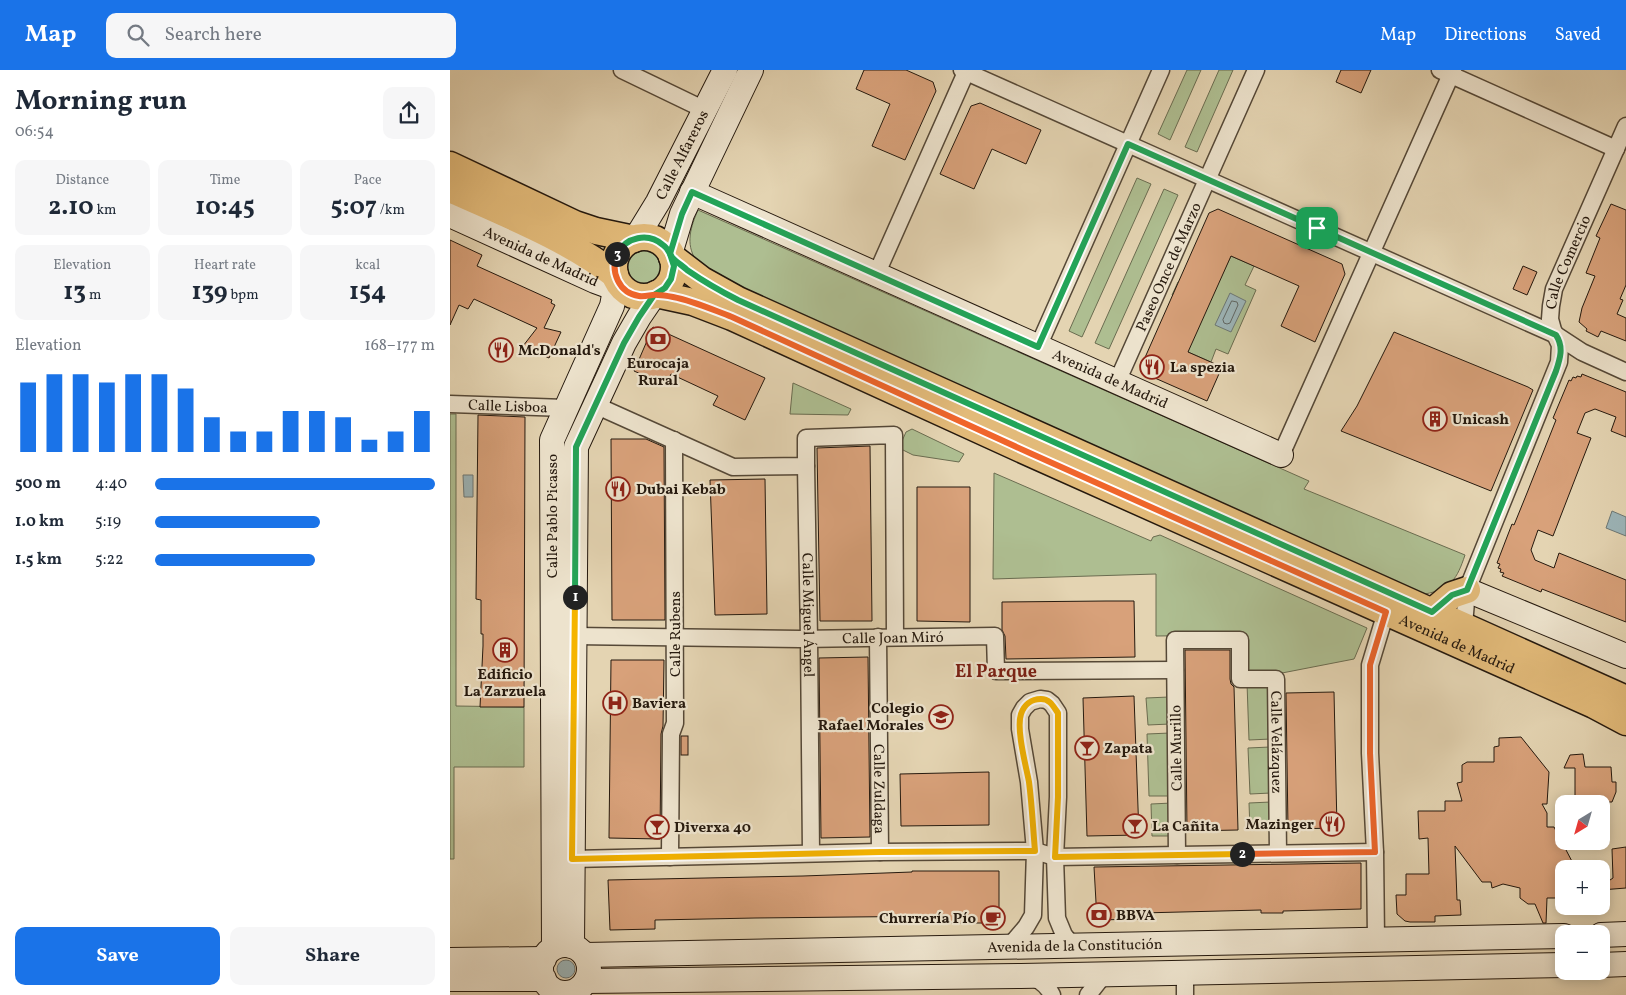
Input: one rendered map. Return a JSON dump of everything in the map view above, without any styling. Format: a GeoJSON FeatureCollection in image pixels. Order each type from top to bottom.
{"type":"FeatureCollection","features":[{"type":"Feature","properties":{"kind":"main road","name":"Avenida de Madrid"},"geometry":{"type":"LineString","coordinates":[[450,165],[575,224],[596,231],[635,239]]}},
{"type":"Feature","properties":{"kind":"main road","name":"Avenida de Madrid"},"geometry":{"type":"LineString","coordinates":[[450,188],[565,243],[591,258],[632,288],[693,302],[732,317],[1032,454],[1594,705],[1626,722]]}},
{"type":"Feature","properties":{"kind":"main road","name":"Avenida de Madrid"},"geometry":{"type":"LineString","coordinates":[[632,288],[614,262],[618,251],[626,243],[635,239],[644,237],[657,240],[664,245],[671,255],[702,280],[738,300],[1626,699]]}},
{"type":"Feature","properties":{"kind":"main road"},"geometry":{"type":"LineString","coordinates":[[632,288],[665,288],[671,279],[674,268],[671,255]]}},
{"type":"Feature","properties":{"kind":"main road"},"geometry":{"type":"LineString","coordinates":[[1432,612],[1452,595],[1467,590]]}},
{"type":"Feature","properties":{"kind":"street"},"geometry":{"type":"LineString","coordinates":[[622,70],[706,110]]}},
{"type":"Feature","properties":{"kind":"street","name":"Calle Alfareros"},"geometry":{"type":"LineString","coordinates":[[635,239],[658,202],[725,70]]}},
{"type":"Feature","properties":{"kind":"street","name":"Calle Alfareros"},"geometry":{"type":"LineString","coordinates":[[671,255],[682,214],[750,70]]}},
{"type":"Feature","properties":{"kind":"street"},"geometry":{"type":"LineString","coordinates":[[1038,347],[1161,70]]}},
{"type":"Feature","properties":{"kind":"street","name":"Paseo Once de Marzo"},"geometry":{"type":"LineString","coordinates":[[1117,382],[1256,70]]}},
{"type":"Feature","properties":{"kind":"street"},"geometry":{"type":"LineString","coordinates":[[876,275],[965,71],[1556,335],[1582,352],[1626,372]]}},
{"type":"Feature","properties":{"kind":"street"},"geometry":{"type":"LineString","coordinates":[[1281,455],[1371,253],[1448,72],[1616,149]]}},
{"type":"Feature","properties":{"kind":"street","name":"Calle Comercio"},"geometry":{"type":"LineString","coordinates":[[1464,625],[1467,590],[1556,371],[1561,351],[1559,340],[1553,330],[1550,318],[1554,289],[1626,126]]}},
{"type":"Feature","properties":{"kind":"street","name":"Avenida de Madrid"},"geometry":{"type":"LineString","coordinates":[[692,192],[1281,455]]}},
{"type":"Feature","properties":{"kind":"street","name":"Avenida de Madrid"},"geometry":{"type":"LineString","coordinates":[[450,215],[595,281],[632,288]]}},
{"type":"Feature","properties":{"kind":"street","name":"Calle Pablo Picasso"},"geometry":{"type":"LineString","coordinates":[[564,974],[572,859],[576,447],[624,343],[639,317],[632,288]]}},
{"type":"Feature","properties":{"kind":"street","name":"Calle Pablo Picasso"},"geometry":{"type":"LineString","coordinates":[[564,974],[552,440],[609,313],[632,288]]}},
{"type":"Feature","properties":{"kind":"street","name":"Calle Lisboa"},"geometry":{"type":"LineString","coordinates":[[450,404],[566,408]]}},
{"type":"Feature","properties":{"kind":"street"},"geometry":{"type":"LineString","coordinates":[[595,405],[733,467],[806,466]]}},
{"type":"Feature","properties":{"kind":"street","name":"Calle Miguel Ángel"},"geometry":{"type":"LineString","coordinates":[[810,853],[804,639],[806,438],[894,435],[895,637]]}},
{"type":"Feature","properties":{"kind":"street","name":"Calle Rubens"},"geometry":{"type":"LineString","coordinates":[[670,857],[671,734],[675,723],[676,638],[674,440]]}},
{"type":"Feature","properties":{"kind":"street"},"geometry":{"type":"LineString","coordinates":[[1467,590],[1626,656]]}},
{"type":"Feature","properties":{"kind":"street"},"geometry":{"type":"LineString","coordinates":[[1376,939],[1375,852],[1370,753],[1370,665],[1386,612]]}},
{"type":"Feature","properties":{"kind":"street","name":"Calle Joan Miró"},"geometry":{"type":"LineString","coordinates":[[574,636],[804,639],[995,636],[996,671],[1175,670]]}},
{"type":"Feature","properties":{"kind":"street","name":"Calle Zuldaga"},"geometry":{"type":"LineString","coordinates":[[878,638],[880,852]]}},
{"type":"Feature","properties":{"kind":"street","name":"Calle Murillo"},"geometry":{"type":"LineString","coordinates":[[1175,640],[1177,855]]}},
{"type":"Feature","properties":{"kind":"street","name":"Calle Velázquez"},"geometry":{"type":"LineString","coordinates":[[1175,640],[1240,640],[1240,679],[1276,679],[1278,853]]}},
{"type":"Feature","properties":{"kind":"street"},"geometry":{"type":"LineString","coordinates":[[1010,947],[1033,915],[1035,851],[1029,782],[1020,729],[1020,715],[1030,702],[1040,699],[1047,700],[1058,713],[1058,797],[1055,857],[1057,918],[1064,935],[1074,946]]}},
{"type":"Feature","properties":{"kind":"street"},"geometry":{"type":"LineString","coordinates":[[572,859],[880,852],[1035,851],[1055,857],[1375,852]]}},
{"type":"Feature","properties":{"kind":"street"},"geometry":{"type":"LineString","coordinates":[[1610,935],[1626,934]]}},
{"type":"Feature","properties":{"kind":"street","name":"Avenida de la Constitución"},"geometry":{"type":"LineString","coordinates":[[450,979],[564,974],[1010,947],[1555,936]]}},
{"type":"Feature","properties":{"kind":"street","name":"Avenida de la Constitución"},"geometry":{"type":"LineString","coordinates":[[450,960],[564,974],[1021,976],[1108,974],[1185,984],[1555,965]]}},
{"type":"Feature","properties":{"kind":"street"},"geometry":{"type":"LineString","coordinates":[[1610,965],[1626,964]]}},
{"type":"Feature","properties":{"kind":"street"},"geometry":{"type":"LineString","coordinates":[[1088,995],[1099,981],[1108,974]]}},
{"type":"Feature","properties":{"kind":"street"},"geometry":{"type":"LineString","coordinates":[[1021,976],[1038,980],[1045,985],[1052,995]]}},
{"type":"Feature","properties":{"kind":"green space"},"geometry":{"type":"Polygon","coordinates":[[[1187,70],[1201,70],[1170,140],[1158,134],[1187,70]]]}},
{"type":"Feature","properties":{"kind":"green space"},"geometry":{"type":"Polygon","coordinates":[[[1219,70],[1233,70],[1197,152],[1185,147],[1219,70]]]}},
{"type":"Feature","properties":{"kind":"green space"},"geometry":{"type":"Polygon","coordinates":[[[1137,178],[1151,184],[1082,337],[1069,331],[1137,178]]]}},
{"type":"Feature","properties":{"kind":"green space"},"geometry":{"type":"Polygon","coordinates":[[[1164,189],[1178,195],[1109,349],[1095,343],[1164,189]]]}},
{"type":"Feature","properties":{"kind":"green space"},"geometry":{"type":"Polygon","coordinates":[[[698,210],[1309,481],[1304,489],[1465,555],[1459,571],[1447,586],[1425,594],[717,280],[698,263],[691,248],[691,229],[698,210]]]}},
{"type":"Feature","properties":{"kind":"green space"},"geometry":{"type":"Polygon","coordinates":[[[643,249],[656,254],[661,267],[656,280],[643,285],[630,280],[625,267],[630,254],[643,249]]]}},
{"type":"Feature","properties":{"kind":"green space"},"geometry":{"type":"Polygon","coordinates":[[[1231,256],[1254,266],[1245,285],[1256,290],[1228,354],[1216,349],[1211,362],[1188,352],[1183,300],[1172,295],[1178,282],[1212,296],[1231,256]]]}},
{"type":"Feature","properties":{"kind":"green space"},"geometry":{"type":"Polygon","coordinates":[[[793,383],[851,409],[848,415],[790,414],[793,383]]]}},
{"type":"Feature","properties":{"kind":"green space"},"geometry":{"type":"Polygon","coordinates":[[[450,414],[456,414],[456,706],[524,707],[524,767],[454,767],[454,859],[450,859],[450,414]]]}},
{"type":"Feature","properties":{"kind":"green space"},"geometry":{"type":"Polygon","coordinates":[[[912,429],[964,454],[959,462],[913,455],[899,448],[906,432],[912,429]]]}},
{"type":"Feature","properties":{"kind":"green space"},"geometry":{"type":"Polygon","coordinates":[[[994,473],[1151,541],[1153,537],[1160,535],[1367,628],[1354,659],[1282,673],[1247,673],[1246,635],[1156,636],[1156,574],[993,579],[994,473]]]}},
{"type":"Feature","properties":{"kind":"green space"},"geometry":{"type":"Polygon","coordinates":[[[1269,682],[1271,739],[1249,740],[1247,683],[1269,682]]]}},
{"type":"Feature","properties":{"kind":"green space"},"geometry":{"type":"Polygon","coordinates":[[[1169,697],[1170,724],[1148,725],[1146,698],[1169,697]]]}},
{"type":"Feature","properties":{"kind":"green space"},"geometry":{"type":"Polygon","coordinates":[[[1170,733],[1171,796],[1149,796],[1147,734],[1170,733]]]}},
{"type":"Feature","properties":{"kind":"green space"},"geometry":{"type":"Polygon","coordinates":[[[1270,747],[1271,793],[1250,794],[1248,748],[1270,747]]]}},
{"type":"Feature","properties":{"kind":"green space"},"geometry":{"type":"Polygon","coordinates":[[[1271,802],[1272,829],[1250,830],[1249,803],[1271,802]]]}},
{"type":"Feature","properties":{"kind":"green space"},"geometry":{"type":"Polygon","coordinates":[[[1172,803],[1173,836],[1152,836],[1151,804],[1172,803]]]}},
{"type":"Feature","properties":{"kind":"water"},"geometry":{"type":"Polygon","coordinates":[[[1230,293],[1246,301],[1231,332],[1215,325],[1230,293]]]}},
{"type":"Feature","properties":{"kind":"water"},"geometry":{"type":"Polygon","coordinates":[[[463,475],[473,475],[473,497],[464,497],[463,475]]]}},
{"type":"Feature","properties":{"kind":"water"},"geometry":{"type":"Polygon","coordinates":[[[1612,511],[1626,517],[1626,536],[1606,528],[1612,511]]]}},
{"type":"Feature","properties":{"kind":"water"},"geometry":{"type":"Polygon","coordinates":[[[566,960],[572,963],[575,969],[572,975],[566,978],[560,975],[557,969],[560,963],[566,960]]]}},
{"type":"Feature","properties":{"kind":"building"},"geometry":{"type":"Polygon","coordinates":[[[864,70],[906,70],[933,82],[936,91],[905,160],[872,146],[890,104],[856,89],[864,70]]]}},
{"type":"Feature","properties":{"kind":"building"},"geometry":{"type":"Polygon","coordinates":[[[1341,70],[1371,70],[1361,93],[1336,82],[1341,70]]]}},
{"type":"Feature","properties":{"kind":"building"},"geometry":{"type":"Polygon","coordinates":[[[980,103],[1041,130],[1026,164],[992,149],[974,189],[940,174],[971,106],[980,103]]]}},
{"type":"Feature","properties":{"kind":"building"},"geometry":{"type":"Polygon","coordinates":[[[1611,204],[1626,210],[1626,285],[1620,299],[1623,300],[1617,314],[1626,318],[1626,341],[1601,331],[1598,337],[1586,331],[1587,329],[1579,322],[1582,308],[1595,276],[1586,273],[1600,238],[1596,236],[1611,204]]]}},
{"type":"Feature","properties":{"kind":"building"},"geometry":{"type":"Polygon","coordinates":[[[1218,209],[1342,264],[1345,274],[1315,342],[1281,326],[1299,286],[1231,256],[1188,352],[1222,367],[1207,401],[1148,375],[1143,362],[1209,213],[1218,209]]]}},
{"type":"Feature","properties":{"kind":"building"},"geometry":{"type":"Polygon","coordinates":[[[450,240],[482,255],[477,266],[552,300],[551,303],[555,305],[544,328],[561,332],[549,358],[523,346],[537,328],[474,299],[468,309],[459,305],[450,325],[450,240]]]}},
{"type":"Feature","properties":{"kind":"building"},"geometry":{"type":"Polygon","coordinates":[[[1523,266],[1537,272],[1527,295],[1513,289],[1523,266]]]}},
{"type":"Feature","properties":{"kind":"building"},"geometry":{"type":"Polygon","coordinates":[[[653,327],[765,378],[745,420],[713,405],[718,396],[671,374],[666,385],[634,371],[653,327]]]}},
{"type":"Feature","properties":{"kind":"building","name":"Unicash"},"geometry":{"type":"Polygon","coordinates":[[[1394,332],[1533,390],[1491,491],[1341,431],[1357,406],[1394,332]]]}},
{"type":"Feature","properties":{"kind":"building"},"geometry":{"type":"Polygon","coordinates":[[[1582,374],[1626,392],[1626,437],[1611,431],[1616,417],[1595,409],[1585,413],[1577,433],[1591,438],[1553,536],[1538,530],[1531,550],[1535,560],[1554,568],[1559,553],[1626,580],[1626,622],[1542,589],[1541,592],[1502,576],[1504,573],[1500,572],[1501,569],[1498,568],[1500,564],[1497,563],[1556,420],[1553,418],[1569,380],[1571,381],[1573,377],[1576,378],[1577,376],[1581,377],[1582,374]]]}},
{"type":"Feature","properties":{"kind":"building"},"geometry":{"type":"Polygon","coordinates":[[[478,415],[525,417],[524,707],[480,707],[483,634],[481,634],[481,600],[476,599],[478,415]]]}},
{"type":"Feature","properties":{"kind":"building"},"geometry":{"type":"Polygon","coordinates":[[[611,439],[646,439],[664,447],[665,620],[612,620],[611,439]]]}},
{"type":"Feature","properties":{"kind":"building"},"geometry":{"type":"Polygon","coordinates":[[[870,446],[872,621],[820,621],[817,448],[870,446]]]}},
{"type":"Feature","properties":{"kind":"building"},"geometry":{"type":"Polygon","coordinates":[[[765,479],[767,614],[715,615],[710,480],[765,479]]]}},
{"type":"Feature","properties":{"kind":"building"},"geometry":{"type":"Polygon","coordinates":[[[917,487],[970,487],[970,622],[917,621],[917,487]]]}},
{"type":"Feature","properties":{"kind":"building"},"geometry":{"type":"Polygon","coordinates":[[[1134,601],[1135,657],[1006,659],[1005,636],[1002,630],[1002,602],[1134,601]]]}},
{"type":"Feature","properties":{"kind":"building"},"geometry":{"type":"Polygon","coordinates":[[[1185,650],[1230,650],[1230,679],[1234,687],[1238,830],[1187,831],[1185,650]]]}},
{"type":"Feature","properties":{"kind":"building"},"geometry":{"type":"Polygon","coordinates":[[[868,657],[870,837],[821,838],[819,658],[868,657]]]}},
{"type":"Feature","properties":{"kind":"building"},"geometry":{"type":"Polygon","coordinates":[[[611,660],[664,660],[660,839],[609,838],[611,660]]]}},
{"type":"Feature","properties":{"kind":"building"},"geometry":{"type":"Polygon","coordinates":[[[1334,692],[1337,828],[1288,829],[1286,693],[1334,692]]]}},
{"type":"Feature","properties":{"kind":"building"},"geometry":{"type":"Polygon","coordinates":[[[1134,696],[1139,835],[1087,836],[1083,698],[1134,696]]]}},
{"type":"Feature","properties":{"kind":"building"},"geometry":{"type":"Polygon","coordinates":[[[681,736],[688,736],[688,755],[681,755],[681,736]]]}},
{"type":"Feature","properties":{"kind":"building"},"geometry":{"type":"Polygon","coordinates":[[[1521,737],[1549,772],[1547,804],[1542,804],[1547,813],[1547,827],[1554,827],[1555,829],[1555,850],[1566,850],[1571,860],[1555,860],[1555,898],[1547,898],[1546,923],[1543,923],[1535,904],[1528,904],[1520,898],[1520,888],[1503,884],[1492,888],[1491,882],[1482,882],[1455,846],[1457,900],[1460,900],[1461,915],[1435,916],[1435,922],[1405,921],[1397,914],[1396,895],[1406,895],[1406,874],[1429,874],[1428,838],[1419,839],[1418,811],[1445,811],[1445,801],[1462,801],[1457,783],[1462,782],[1462,765],[1467,762],[1494,762],[1494,747],[1499,746],[1499,738],[1521,737]]]}},
{"type":"Feature","properties":{"kind":"building"},"geometry":{"type":"Polygon","coordinates":[[[1583,754],[1585,767],[1611,767],[1612,782],[1616,782],[1616,792],[1612,802],[1610,802],[1610,795],[1575,795],[1575,768],[1564,768],[1570,755],[1583,754]]]}},
{"type":"Feature","properties":{"kind":"building"},"geometry":{"type":"Polygon","coordinates":[[[989,772],[989,825],[901,826],[900,774],[989,772]]]}},
{"type":"Feature","properties":{"kind":"building"},"geometry":{"type":"Polygon","coordinates":[[[1626,847],[1626,888],[1610,889],[1610,880],[1613,878],[1612,849],[1626,847]]]}},
{"type":"Feature","properties":{"kind":"building"},"geometry":{"type":"Polygon","coordinates":[[[1361,863],[1361,909],[1283,911],[1283,913],[1261,913],[1261,910],[1141,913],[1141,919],[1097,920],[1094,867],[1361,863]]]}},
{"type":"Feature","properties":{"kind":"building"},"geometry":{"type":"Polygon","coordinates":[[[912,871],[999,871],[999,923],[949,923],[949,916],[755,918],[655,920],[655,929],[610,930],[608,880],[803,876],[912,871]]]}},
{"type":"Feature","properties":{"kind":"place","name":"Eurocaja Rural"},"geometry":{"type":"Point","coordinates":[658,339]}},
{"type":"Feature","properties":{"kind":"place","name":"McDonald's"},"geometry":{"type":"Point","coordinates":[501,350]}},
{"type":"Feature","properties":{"kind":"place","name":"La spezia"},"geometry":{"type":"Point","coordinates":[1152,367]}},
{"type":"Feature","properties":{"kind":"place","name":"Unicash"},"geometry":{"type":"Point","coordinates":[1435,419]}},
{"type":"Feature","properties":{"kind":"place","name":"Dubai Kebab"},"geometry":{"type":"Point","coordinates":[618,489]}},
{"type":"Feature","properties":{"kind":"place","name":"Edificio La Zarzuela"},"geometry":{"type":"Point","coordinates":[505,650]}},
{"type":"Feature","properties":{"kind":"place","name":"Baviera"},"geometry":{"type":"Point","coordinates":[615,703]}},
{"type":"Feature","properties":{"kind":"place","name":"Colegio Rafael Morales"},"geometry":{"type":"Point","coordinates":[941,717]}},
{"type":"Feature","properties":{"kind":"place","name":"Zapata"},"geometry":{"type":"Point","coordinates":[1087,748]}},
{"type":"Feature","properties":{"kind":"place","name":"Mazinger"},"geometry":{"type":"Point","coordinates":[1332,824]}},
{"type":"Feature","properties":{"kind":"place","name":"La Cañita"},"geometry":{"type":"Point","coordinates":[1135,826]}},
{"type":"Feature","properties":{"kind":"place","name":"Diverxa 40"},"geometry":{"type":"Point","coordinates":[657,827]}},
{"type":"Feature","properties":{"kind":"place","name":"BBVA"},"geometry":{"type":"Point","coordinates":[1099,915]}},
{"type":"Feature","properties":{"kind":"place","name":"Churrería Pío"},"geometry":{"type":"Point","coordinates":[993,918]}},
{"type":"Feature","properties":{"kind":"district","name":"El Parque"},"geometry":{"type":"Point","coordinates":[996,671]}},
{"type":"Feature","properties":{"kind":"route"},"geometry":{"type":"LineString","coordinates":[[1317,228],[1128,144],[1038,347],[692,192],[682,214],[670,254],[674,266],[671,279],[665,288],[654,295],[624,343],[576,447],[572,859],[880,852],[1035,851],[1029,782],[1020,729],[1020,715],[1030,702],[1040,699],[1047,700],[1058,713],[1058,797],[1055,857],[1375,852],[1370,753],[1370,665],[1386,612],[1032,454],[732,317],[674,297],[656,294],[654,295],[647,297],[631,294],[619,283],[614,271],[616,255],[626,243],[642,237],[657,240],[665,246],[669,252],[672,257],[687,269],[720,291],[738,300],[1432,612],[1452,595],[1467,590],[1556,371],[1561,351],[1559,340],[1556,335],[1317,228]]}}]}
